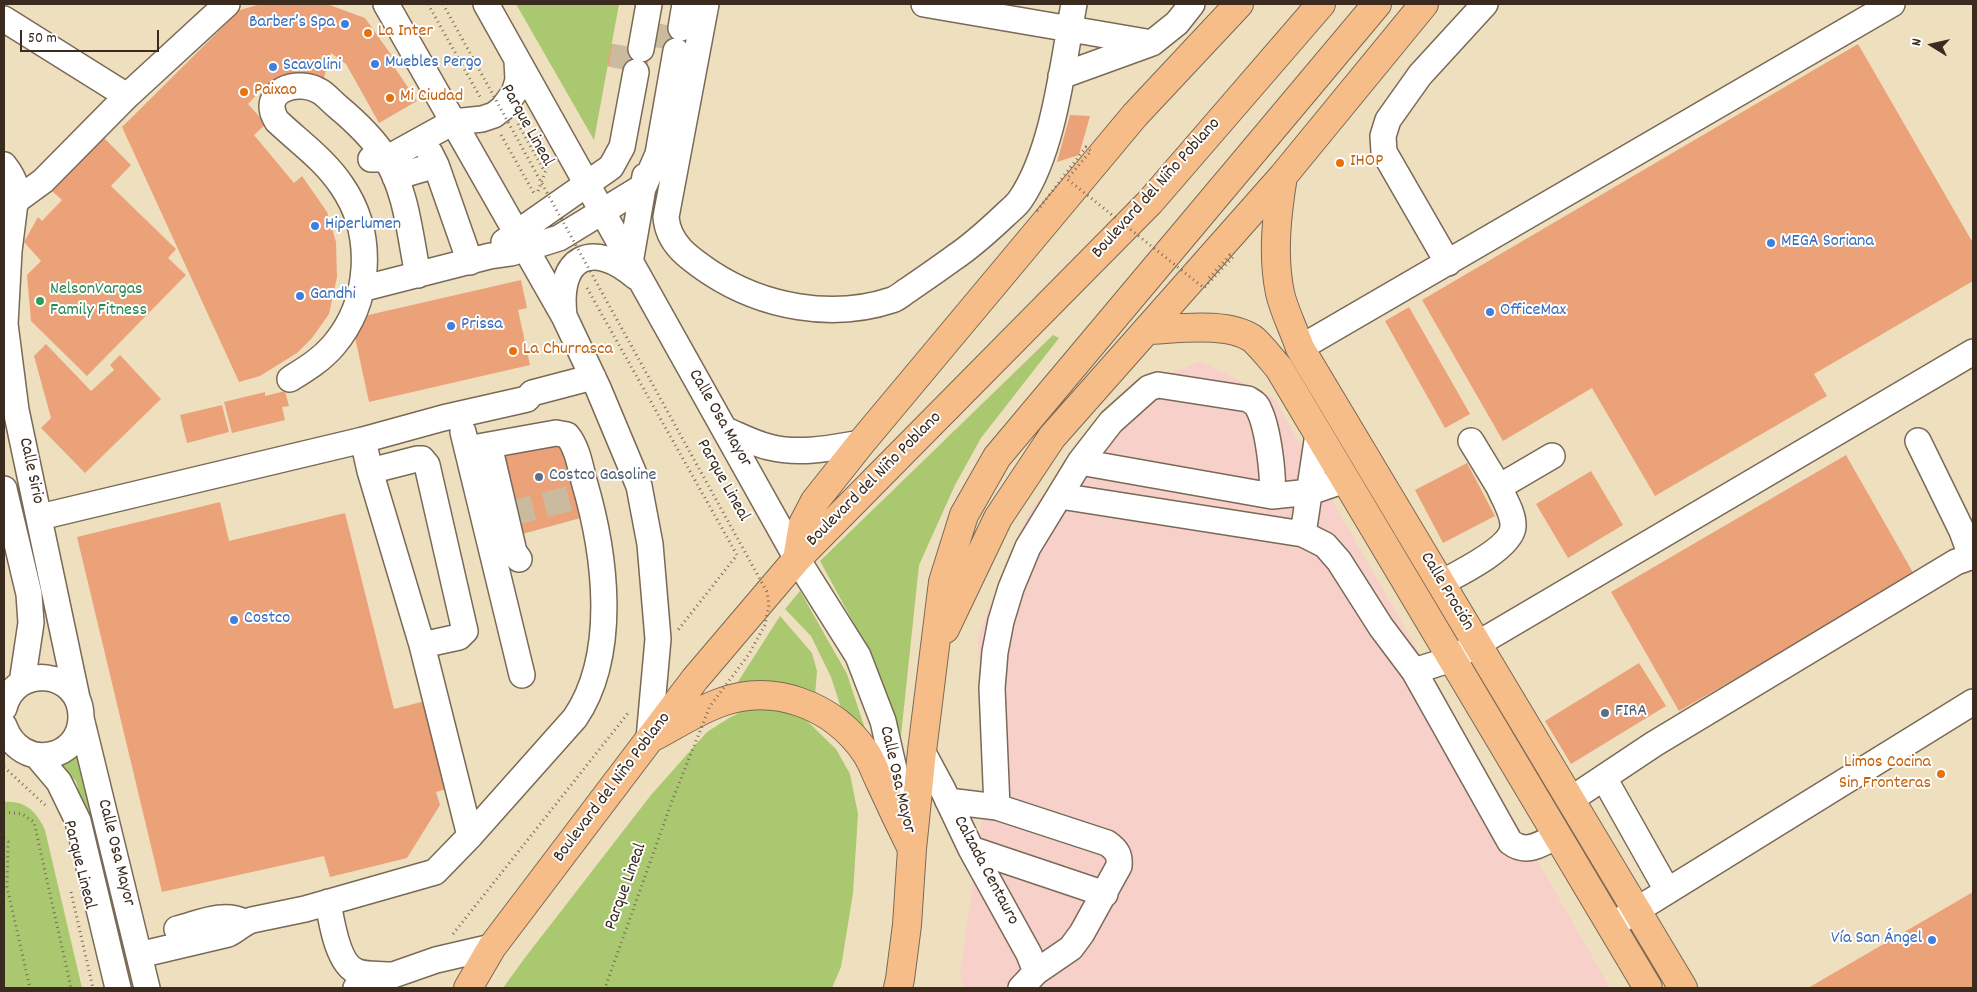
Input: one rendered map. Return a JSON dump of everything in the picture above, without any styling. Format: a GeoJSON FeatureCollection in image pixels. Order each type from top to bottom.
{"type":"FeatureCollection","features":[{"type":"Feature","properties":{"kind":"main road","name":"Boulevard del Niño Poblano"},"geometry":{"type":"LineString","coordinates":[[468,988],[492,947],[695,678],[797,559],[1150,202],[1321,4]]}},
{"type":"Feature","properties":{"kind":"main road"},"geometry":{"type":"LineString","coordinates":[[898,988],[908,925],[912,849],[922,751],[943,582],[964,515],[997,456],[1377,4]]}},
{"type":"Feature","properties":{"kind":"main road"},"geometry":{"type":"LineString","coordinates":[[933,655],[998,518],[1052,437],[1283,176],[1424,4]]}},
{"type":"Feature","properties":{"kind":"main road"},"geometry":{"type":"LineString","coordinates":[[797,559],[803,524],[815,501],[861,443],[1135,115],[1239,6]]}},
{"type":"Feature","properties":{"kind":"main road","name":"Calle Proción"},"geometry":{"type":"LineString","coordinates":[[1283,176],[1277,210],[1277,254],[1280,293],[1300,348],[1683,988]]}},
{"type":"Feature","properties":{"kind":"main road","name":"Calle Proción"},"geometry":{"type":"LineString","coordinates":[[1147,330],[1208,327],[1230,330],[1252,339],[1279,368],[1648,988]]}},
{"type":"Feature","properties":{"kind":"main road"},"geometry":{"type":"LineString","coordinates":[[649,740],[729,699],[754,695],[780,696],[812,706],[848,730],[866,754],[912,849]]}},
{"type":"Feature","properties":{"kind":"main road"},"geometry":{"type":"LineString","coordinates":[[1588,887],[1613,871]]}},
{"type":"Feature","properties":{"kind":"street"},"geometry":{"type":"LineString","coordinates":[[12,212],[47,184],[127,96],[227,4]]}},
{"type":"Feature","properties":{"kind":"street","name":"Calle Osa Mayor"},"geometry":{"type":"LineString","coordinates":[[486,4],[797,559],[858,656],[883,721],[912,849]]}},
{"type":"Feature","properties":{"kind":"street"},"geometry":{"type":"LineString","coordinates":[[633,4],[654,42]]}},
{"type":"Feature","properties":{"kind":"street"},"geometry":{"type":"LineString","coordinates":[[641,4],[654,42]]}},
{"type":"Feature","properties":{"kind":"street"},"geometry":{"type":"LineString","coordinates":[[564,316],[563,297],[567,275],[574,265],[582,260],[598,256],[616,261],[635,271],[644,186],[654,42],[649,4]]}},
{"type":"Feature","properties":{"kind":"street"},"geometry":{"type":"LineString","coordinates":[[361,289],[511,253],[586,184],[611,167],[607,143],[654,42],[685,4]]}},
{"type":"Feature","properties":{"kind":"street"},"geometry":{"type":"LineString","coordinates":[[706,4],[666,216],[667,230],[673,242],[698,265],[727,283],[759,297],[792,306],[817,308],[860,307],[894,299],[1028,206],[1051,124],[1074,4]]}},
{"type":"Feature","properties":{"kind":"street"},"geometry":{"type":"LineString","coordinates":[[924,4],[1152,43]]}},
{"type":"Feature","properties":{"kind":"street"},"geometry":{"type":"LineString","coordinates":[[1061,76],[1152,43],[1177,23],[1192,4]]}},
{"type":"Feature","properties":{"kind":"street"},"geometry":{"type":"LineString","coordinates":[[1300,348],[1892,4]]}},
{"type":"Feature","properties":{"kind":"street"},"geometry":{"type":"LineString","coordinates":[[384,6],[450,115],[564,316],[596,382],[639,486],[650,544],[658,639],[649,740]]}},
{"type":"Feature","properties":{"kind":"street"},"geometry":{"type":"LineString","coordinates":[[1448,263],[1384,152],[1383,136],[1388,120],[1420,75],[1475,7]]}},
{"type":"Feature","properties":{"kind":"street"},"geometry":{"type":"LineString","coordinates":[[4,19],[127,96]]}},
{"type":"Feature","properties":{"kind":"street"},"geometry":{"type":"LineString","coordinates":[[341,184],[383,160],[450,115],[482,119],[503,108],[516,87],[517,61]]}},
{"type":"Feature","properties":{"kind":"street"},"geometry":{"type":"LineString","coordinates":[[290,379],[313,365],[333,346],[347,326],[358,302],[365,262],[362,235],[356,213],[341,184],[318,158],[277,121],[272,110],[275,96],[281,90],[295,86],[306,87],[320,92],[364,130],[383,160],[403,206],[418,275]]}},
{"type":"Feature","properties":{"kind":"street"},"geometry":{"type":"LineString","coordinates":[[383,160],[433,159],[480,259]]}},
{"type":"Feature","properties":{"kind":"street"},"geometry":{"type":"LineString","coordinates":[[4,166],[15,182],[12,212]]}},
{"type":"Feature","properties":{"kind":"street"},"geometry":{"type":"LineString","coordinates":[[522,241],[559,238],[644,186]]}},
{"type":"Feature","properties":{"kind":"street","name":"Calle Sirio"},"geometry":{"type":"LineString","coordinates":[[12,212],[5,324],[10,412],[40,517],[79,708]]}},
{"type":"Feature","properties":{"kind":"street"},"geometry":{"type":"LineString","coordinates":[[1414,671],[1452,659],[1973,352]]}},
{"type":"Feature","properties":{"kind":"street"},"geometry":{"type":"LineString","coordinates":[[40,517],[527,399],[532,393],[596,382]]}},
{"type":"Feature","properties":{"kind":"street"},"geometry":{"type":"LineString","coordinates":[[998,808],[992,688],[995,652],[1001,621],[1011,588],[1028,547],[1080,462],[1111,422],[1149,388],[1158,385],[1248,399],[1255,402],[1260,410],[1269,449],[1272,496]]}},
{"type":"Feature","properties":{"kind":"street"},"geometry":{"type":"LineString","coordinates":[[459,415],[478,447],[507,515],[514,552],[519,559]]}},
{"type":"Feature","properties":{"kind":"street"},"geometry":{"type":"LineString","coordinates":[[726,430],[769,447],[799,450],[823,450],[861,443]]}},
{"type":"Feature","properties":{"kind":"street"},"geometry":{"type":"LineString","coordinates":[[137,946],[228,934],[239,929],[244,922],[328,902],[435,872],[470,836],[576,718],[586,702],[594,683],[604,622],[600,548],[573,442],[567,434],[556,433],[478,447]]}},
{"type":"Feature","properties":{"kind":"street"},"geometry":{"type":"LineString","coordinates":[[1303,534],[1318,434]]}},
{"type":"Feature","properties":{"kind":"street"},"geometry":{"type":"LineString","coordinates":[[363,440],[370,471],[422,645],[470,836]]}},
{"type":"Feature","properties":{"kind":"street"},"geometry":{"type":"LineString","coordinates":[[1441,583],[1472,566],[1506,541],[1513,529],[1512,519],[1499,487],[1471,442]]}},
{"type":"Feature","properties":{"kind":"street"},"geometry":{"type":"LineString","coordinates":[[1570,800],[1705,714],[1956,562],[1972,556],[1962,530],[1918,442]]}},
{"type":"Feature","properties":{"kind":"street"},"geometry":{"type":"LineString","coordinates":[[478,447],[522,676]]}},
{"type":"Feature","properties":{"kind":"street"},"geometry":{"type":"LineString","coordinates":[[1499,487],[1552,456]]}},
{"type":"Feature","properties":{"kind":"street"},"geometry":{"type":"LineString","coordinates":[[370,471],[417,459],[422,459],[428,465],[465,627],[462,635],[459,637],[422,645]]}},
{"type":"Feature","properties":{"kind":"street"},"geometry":{"type":"LineString","coordinates":[[1080,462],[1272,496],[1310,492],[1345,480]]}},
{"type":"Feature","properties":{"kind":"street"},"geometry":{"type":"LineString","coordinates":[[1171,513],[1177,479]]}},
{"type":"Feature","properties":{"kind":"street","name":"Calle Sirio"},"geometry":{"type":"LineString","coordinates":[[4,489],[29,594],[31,623],[10,694]]}},
{"type":"Feature","properties":{"kind":"street"},"geometry":{"type":"LineString","coordinates":[[1060,496],[1303,534],[1326,545],[1414,671],[1510,842],[1518,848],[1525,849],[1557,836]]}},
{"type":"Feature","properties":{"kind":"street"},"geometry":{"type":"LineString","coordinates":[[10,694],[39,677],[57,680],[71,690],[79,708],[77,734],[67,746],[53,754],[22,754]]}},
{"type":"Feature","properties":{"kind":"street"},"geometry":{"type":"LineString","coordinates":[[1611,926],[1973,702]]}},
{"type":"Feature","properties":{"kind":"street","name":"Calle Osa Mayor"},"geometry":{"type":"LineString","coordinates":[[79,708],[147,988]]}},
{"type":"Feature","properties":{"kind":"street","name":"Calle Osa Mayor"},"geometry":{"type":"LineString","coordinates":[[4,726],[8,736],[22,754],[58,782],[78,821],[118,988]]}},
{"type":"Feature","properties":{"kind":"street","name":"Calzada Centauro"},"geometry":{"type":"LineString","coordinates":[[922,751],[1029,954],[1028,980]]}},
{"type":"Feature","properties":{"kind":"street"},"geometry":{"type":"LineString","coordinates":[[1604,778],[1668,890]]}},
{"type":"Feature","properties":{"kind":"street"},"geometry":{"type":"LineString","coordinates":[[948,801],[998,808],[1107,843],[1115,849],[1120,857],[1119,866],[1082,933],[1070,948],[1028,980]]}},
{"type":"Feature","properties":{"kind":"street"},"geometry":{"type":"LineString","coordinates":[[972,849],[1104,894]]}},
{"type":"Feature","properties":{"kind":"street"},"geometry":{"type":"LineString","coordinates":[[328,902],[333,928],[349,967],[358,972],[394,976]]}},
{"type":"Feature","properties":{"kind":"street"},"geometry":{"type":"LineString","coordinates":[[356,988],[436,960],[492,947]]}},
{"type":"Feature","properties":{"kind":"path","name":"Parque Lineal"},"geometry":{"type":"LineString","coordinates":[[443,4],[767,592],[769,605],[765,625],[749,654],[710,706],[672,801],[605,988]]}},
{"type":"Feature","properties":{"kind":"path"},"geometry":{"type":"LineString","coordinates":[[519,123],[545,172]]}},
{"type":"Feature","properties":{"kind":"path"},"geometry":{"type":"LineString","coordinates":[[1028,206],[1086,147],[1091,151],[1067,179],[1204,288],[1233,257],[1230,255],[1208,279]]}},
{"type":"Feature","properties":{"kind":"path"},"geometry":{"type":"LineString","coordinates":[[672,637],[737,555]]}},
{"type":"Feature","properties":{"kind":"path"},"geometry":{"type":"LineString","coordinates":[[436,960],[461,924],[634,706]]}},
{"type":"Feature","properties":{"kind":"path","name":"Parque Lineal"},"geometry":{"type":"LineString","coordinates":[[4,767],[34,793],[48,809]]}},
{"type":"Feature","properties":{"kind":"path"},"geometry":{"type":"LineString","coordinates":[[4,812],[22,814],[34,822],[71,988]]}},
{"type":"Feature","properties":{"kind":"path"},"geometry":{"type":"LineString","coordinates":[[4,838],[8,842],[6,887],[30,988]]}},
{"type":"Feature","properties":{"kind":"path","name":"Parque Lineal"},"geometry":{"type":"LineString","coordinates":[[69,883],[93,988]]}},
{"type":"Feature","properties":{"kind":"shaded area"},"geometry":{"type":"Polygon","coordinates":[[[1200,361],[1274,398],[1610,988],[964,988],[960,973],[985,798],[978,636],[1029,512],[1129,391],[1200,361]]]}},
{"type":"Feature","properties":{"kind":"green space"},"geometry":{"type":"Polygon","coordinates":[[[516,4],[619,4],[594,140],[516,4]]]}},
{"type":"Feature","properties":{"kind":"green space"},"geometry":{"type":"Polygon","coordinates":[[[1053,335],[1059,338],[981,438],[955,485],[919,565],[900,745],[885,692],[858,631],[820,561],[1053,335]]]}},
{"type":"Feature","properties":{"kind":"green space"},"geometry":{"type":"Polygon","coordinates":[[[800,591],[847,674],[869,741],[843,714],[831,677],[811,636],[785,609],[800,591]]]}},
{"type":"Feature","properties":{"kind":"green space"},"geometry":{"type":"Polygon","coordinates":[[[780,616],[812,653],[817,671],[815,696],[734,688],[780,616]]]}},
{"type":"Feature","properties":{"kind":"green space"},"geometry":{"type":"Polygon","coordinates":[[[751,707],[774,708],[806,720],[836,749],[850,774],[858,814],[853,893],[841,967],[832,988],[503,988],[651,795],[707,732],[751,707]]]}},
{"type":"Feature","properties":{"kind":"green space"},"geometry":{"type":"Polygon","coordinates":[[[80,742],[139,988],[127,988],[76,781],[56,763],[80,742]]]}},
{"type":"Feature","properties":{"kind":"green space"},"geometry":{"type":"Polygon","coordinates":[[[4,802],[18,803],[29,808],[45,830],[82,988],[4,988],[4,802]]]}},
{"type":"Feature","properties":{"kind":"building"},"geometry":{"type":"Polygon","coordinates":[[[261,4],[327,4],[365,18],[397,63],[393,65],[417,101],[379,123],[346,64],[331,53],[323,81],[294,77],[261,90],[248,104],[266,124],[254,135],[294,183],[302,176],[327,212],[336,242],[337,277],[329,314],[312,338],[297,353],[260,376],[239,382],[122,127],[240,10],[261,4]]]}},
{"type":"Feature","properties":{"kind":"building"},"geometry":{"type":"Polygon","coordinates":[[[651,22],[690,30],[686,52],[647,45],[651,22]]]}},
{"type":"Feature","properties":{"kind":"building"},"geometry":{"type":"Polygon","coordinates":[[[611,44],[650,51],[646,73],[607,66],[611,44]]]}},
{"type":"Feature","properties":{"kind":"building"},"geometry":{"type":"Polygon","coordinates":[[[1858,44],[1973,243],[1973,281],[1814,374],[1827,396],[1655,496],[1592,388],[1503,441],[1422,300],[1858,44]]]}},
{"type":"Feature","properties":{"kind":"building"},"geometry":{"type":"Polygon","coordinates":[[[1070,115],[1090,116],[1079,155],[1057,162],[1070,115]]]}},
{"type":"Feature","properties":{"kind":"building"},"geometry":{"type":"Polygon","coordinates":[[[104,138],[131,165],[111,186],[176,249],[168,258],[186,275],[87,376],[31,321],[27,275],[41,261],[24,242],[38,217],[42,221],[62,200],[52,191],[104,138]]]}},
{"type":"Feature","properties":{"kind":"building"},"geometry":{"type":"Polygon","coordinates":[[[521,280],[527,308],[518,310],[530,365],[369,402],[351,319],[521,280]]]}},
{"type":"Feature","properties":{"kind":"building"},"geometry":{"type":"Polygon","coordinates":[[[1409,307],[1470,414],[1445,428],[1385,321],[1409,307]]]}},
{"type":"Feature","properties":{"kind":"building"},"geometry":{"type":"Polygon","coordinates":[[[46,344],[91,391],[114,370],[110,365],[120,355],[161,399],[85,473],[41,428],[51,418],[34,356],[46,344]]]}},
{"type":"Feature","properties":{"kind":"building"},"geometry":{"type":"Polygon","coordinates":[[[285,391],[289,406],[282,407],[285,420],[232,433],[224,402],[265,392],[265,396],[285,391]]]}},
{"type":"Feature","properties":{"kind":"building"},"geometry":{"type":"Polygon","coordinates":[[[222,405],[229,432],[187,443],[180,415],[222,405]]]}},
{"type":"Feature","properties":{"kind":"building","name":"Costco Gasoline"},"geometry":{"type":"Polygon","coordinates":[[[568,439],[588,516],[515,536],[494,459],[568,439]]]}},
{"type":"Feature","properties":{"kind":"building"},"geometry":{"type":"Polygon","coordinates":[[[1846,455],[1915,576],[1679,711],[1611,592],[1846,455]]]}},
{"type":"Feature","properties":{"kind":"building"},"geometry":{"type":"Polygon","coordinates":[[[1467,463],[1495,516],[1443,543],[1415,490],[1467,463]]]}},
{"type":"Feature","properties":{"kind":"building"},"geometry":{"type":"Polygon","coordinates":[[[1591,471],[1623,525],[1568,558],[1536,504],[1591,471]]]}},
{"type":"Feature","properties":{"kind":"building","name":"Costco"},"geometry":{"type":"Polygon","coordinates":[[[220,502],[229,541],[345,513],[394,709],[429,700],[450,788],[436,792],[440,805],[407,858],[330,877],[324,856],[162,892],[77,537],[220,502]]]}},
{"type":"Feature","properties":{"kind":"building","name":"FIRA"},"geometry":{"type":"Polygon","coordinates":[[[1639,663],[1666,706],[1571,764],[1545,721],[1639,663]]]}},
{"type":"Feature","properties":{"kind":"building","name":"Vía San Ángel"},"geometry":{"type":"Polygon","coordinates":[[[1973,892],[1973,988],[1808,988],[1973,892]]]}},
{"type":"Feature","properties":{"kind":"tunnel"},"geometry":{"type":"LineString","coordinates":[[660,48],[664,25]]}},
{"type":"Feature","properties":{"kind":"tunnel"},"geometry":{"type":"LineString","coordinates":[[621,69],[625,46]]}},
{"type":"Feature","properties":{"kind":"tunnel"},"geometry":{"type":"LineString","coordinates":[[509,514],[583,495]]}},
{"type":"Feature","properties":{"kind":"place","name":"Barber’s Spa"},"geometry":{"type":"Point","coordinates":[345,24]}},
{"type":"Feature","properties":{"kind":"place","name":"La Inter"},"geometry":{"type":"Point","coordinates":[368,33]}},
{"type":"Feature","properties":{"kind":"place","name":"Muebles Pergo"},"geometry":{"type":"Point","coordinates":[375,64]}},
{"type":"Feature","properties":{"kind":"place","name":"Scavolini"},"geometry":{"type":"Point","coordinates":[273,67]}},
{"type":"Feature","properties":{"kind":"place","name":"Paixao"},"geometry":{"type":"Point","coordinates":[244,92]}},
{"type":"Feature","properties":{"kind":"place","name":"Mi Ciudad"},"geometry":{"type":"Point","coordinates":[390,98]}},
{"type":"Feature","properties":{"kind":"place","name":"IHOP"},"geometry":{"type":"Point","coordinates":[1340,163]}},
{"type":"Feature","properties":{"kind":"place","name":"Hiperlumen"},"geometry":{"type":"Point","coordinates":[315,226]}},
{"type":"Feature","properties":{"kind":"place","name":"MEGA Soriana"},"geometry":{"type":"Point","coordinates":[1771,243]}},
{"type":"Feature","properties":{"kind":"place","name":"Gandhi"},"geometry":{"type":"Point","coordinates":[300,296]}},
{"type":"Feature","properties":{"kind":"place","name":"NelsonVargas Family Fitness"},"geometry":{"type":"Point","coordinates":[40,301]}},
{"type":"Feature","properties":{"kind":"place","name":"OfficeMax"},"geometry":{"type":"Point","coordinates":[1490,312]}},
{"type":"Feature","properties":{"kind":"place","name":"Prissa"},"geometry":{"type":"Point","coordinates":[451,326]}},
{"type":"Feature","properties":{"kind":"place","name":"La Churrasca"},"geometry":{"type":"Point","coordinates":[513,351]}},
{"type":"Feature","properties":{"kind":"place","name":"Costco Gasoline"},"geometry":{"type":"Point","coordinates":[539,477]}},
{"type":"Feature","properties":{"kind":"place","name":"Costco"},"geometry":{"type":"Point","coordinates":[234,620]}},
{"type":"Feature","properties":{"kind":"place","name":"FIRA"},"geometry":{"type":"Point","coordinates":[1605,713]}},
{"type":"Feature","properties":{"kind":"place","name":"Limos Cocina Sin Fronteras"},"geometry":{"type":"Point","coordinates":[1941,774]}},
{"type":"Feature","properties":{"kind":"place","name":"Vía San Ángel"},"geometry":{"type":"Point","coordinates":[1932,940]}}]}
